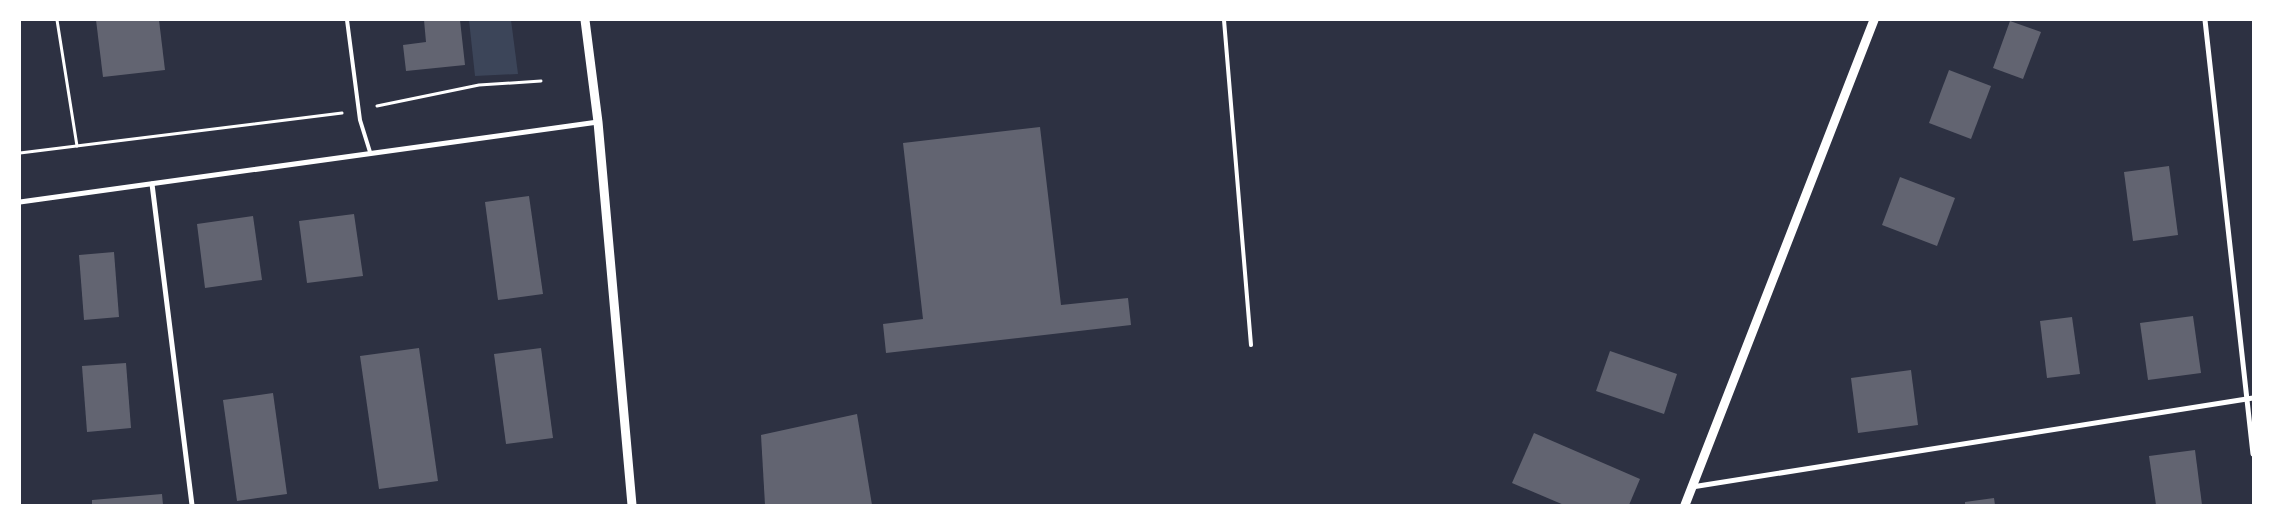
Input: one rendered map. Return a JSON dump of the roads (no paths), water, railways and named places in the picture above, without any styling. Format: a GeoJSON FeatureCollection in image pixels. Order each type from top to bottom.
{"type":"FeatureCollection","features":[{"type":"Feature","properties":{"kind":"street"},"geometry":{"type":"LineString","coordinates":[[584,20],[598,122],[632,505]]}},
{"type":"Feature","properties":{"kind":"street"},"geometry":{"type":"LineString","coordinates":[[1685,505],[1874,20]]}},
{"type":"Feature","properties":{"kind":"street"},"geometry":{"type":"LineString","coordinates":[[2205,20],[2253,454]]}},
{"type":"Feature","properties":{"kind":"street"},"geometry":{"type":"LineString","coordinates":[[20,202],[370,152],[598,122]]}},
{"type":"Feature","properties":{"kind":"street"},"geometry":{"type":"LineString","coordinates":[[152,184],[192,505]]}},
{"type":"Feature","properties":{"kind":"street"},"geometry":{"type":"LineString","coordinates":[[1692,487],[2253,398]]}},
{"type":"Feature","properties":{"kind":"lane"},"geometry":{"type":"LineString","coordinates":[[347,20],[352,74],[360,120],[370,152]]}},
{"type":"Feature","properties":{"kind":"lane"},"geometry":{"type":"LineString","coordinates":[[1224,20],[1250,345]]}}]}
